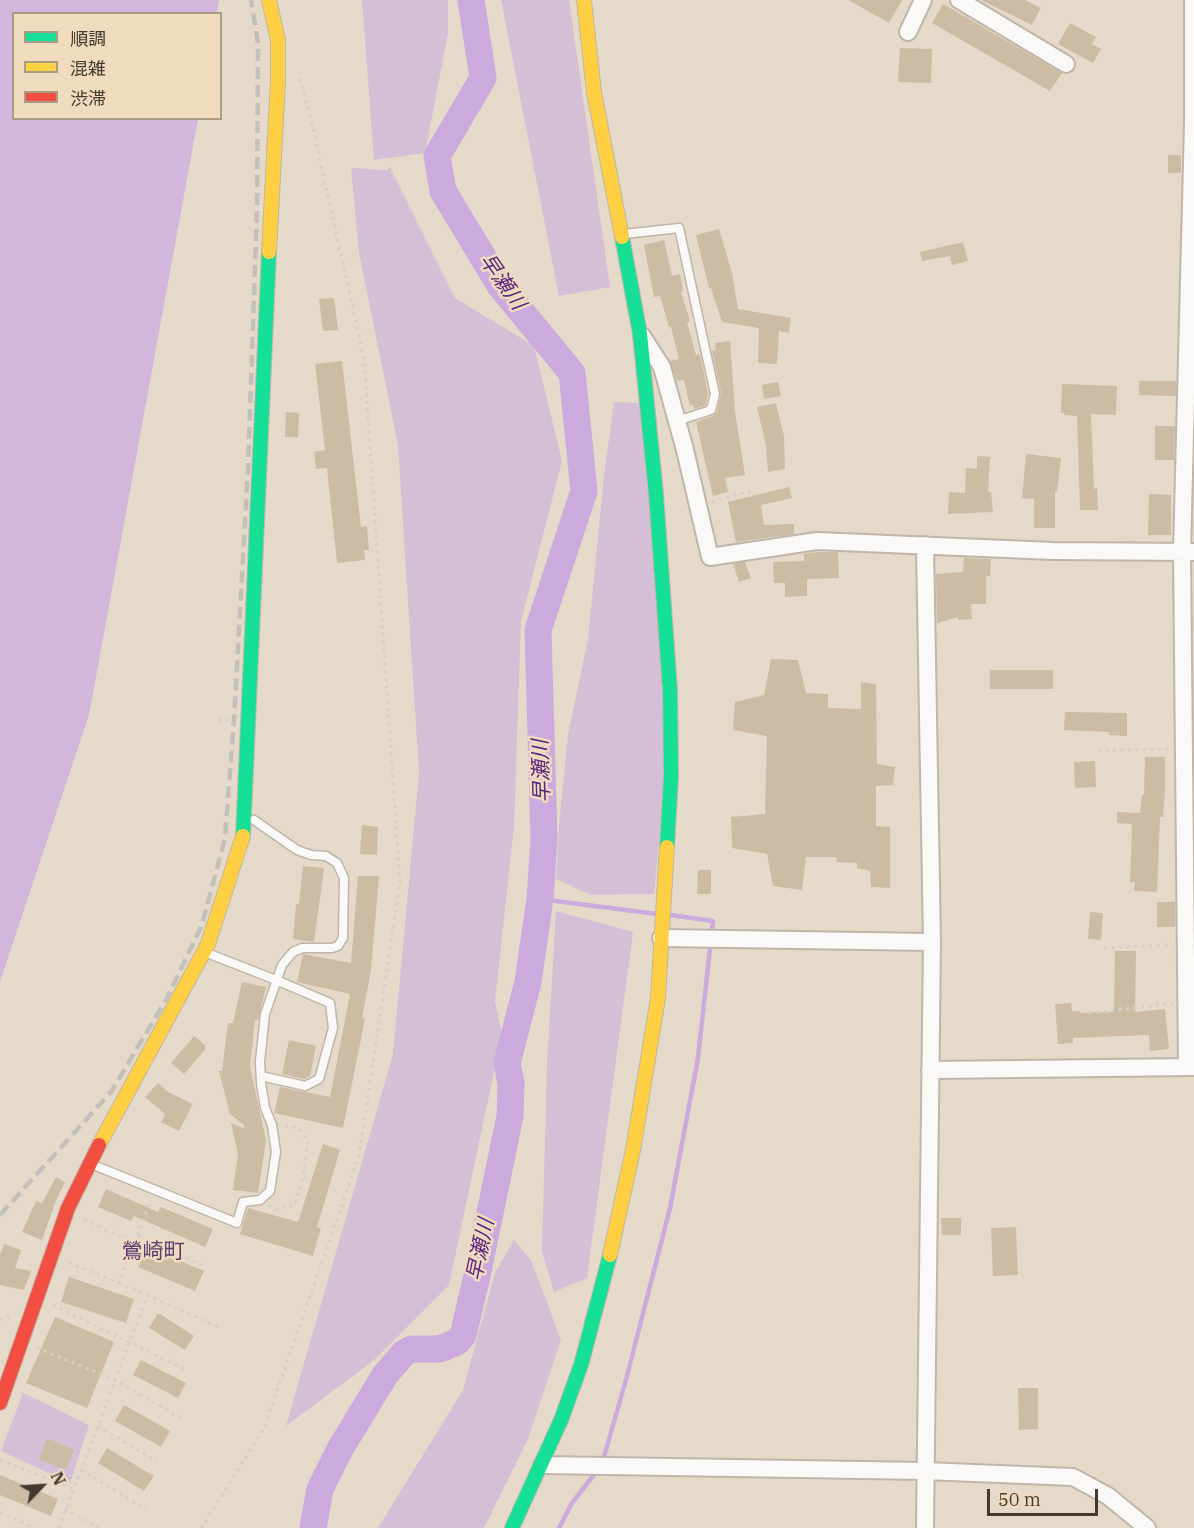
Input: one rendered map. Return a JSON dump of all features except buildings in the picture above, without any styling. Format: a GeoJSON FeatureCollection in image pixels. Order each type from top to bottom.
{"type":"FeatureCollection","features":[{"type":"Feature","properties":{"kind":"street"},"geometry":{"type":"LineString","coordinates":[[0,1402],[66,1212],[89,1164],[208,944],[244,834],[278,81],[278,40],[269,0]]}},
{"type":"Feature","properties":{"kind":"street"},"geometry":{"type":"LineString","coordinates":[[512,1528],[561,1420],[580,1365],[609,1261],[633,1150],[658,998],[671,776],[670,690],[656,494],[640,334],[594,92],[584,0]]}},
{"type":"Feature","properties":{"kind":"street"},"geometry":{"type":"LineString","coordinates":[[908,32],[923,0]]}},
{"type":"Feature","properties":{"kind":"street"},"geometry":{"type":"LineString","coordinates":[[959,0],[1066,64]]}},
{"type":"Feature","properties":{"kind":"street"},"geometry":{"type":"LineString","coordinates":[[930,1070],[1191,1067],[1187,1001],[1184,749],[1193,0]]}},
{"type":"Feature","properties":{"kind":"street"},"geometry":{"type":"LineString","coordinates":[[640,334],[662,367],[710,557],[817,541],[1053,551],[1188,552]]}},
{"type":"Feature","properties":{"kind":"street"},"geometry":{"type":"LineString","coordinates":[[925,1528],[932,942],[926,545]]}},
{"type":"Feature","properties":{"kind":"street"},"geometry":{"type":"LineString","coordinates":[[662,938],[932,942]]}},
{"type":"Feature","properties":{"kind":"street"},"geometry":{"type":"LineString","coordinates":[[542,1465],[926,1471],[1073,1476],[1108,1496],[1147,1528]]}},
{"type":"Feature","properties":{"kind":"lane"},"geometry":{"type":"LineString","coordinates":[[621,234],[679,228],[715,394],[711,410],[677,421]]}},
{"type":"Feature","properties":{"kind":"lane"},"geometry":{"type":"LineString","coordinates":[[89,1164],[237,1223],[243,1202],[260,1200],[270,1191],[276,1152],[272,1125],[265,1108],[261,1076],[260,1061],[265,1014],[282,965],[293,952],[302,948],[332,948],[338,946],[344,938],[344,878],[338,863],[326,856],[311,855],[297,850],[254,820]]}},
{"type":"Feature","properties":{"kind":"lane"},"geometry":{"type":"LineString","coordinates":[[204,952],[330,1003],[333,1028],[320,1079],[305,1086],[261,1076]]}},
{"type":"Feature","properties":{"kind":"path"},"geometry":{"type":"LineString","coordinates":[[201,1528],[264,1428],[359,1156],[400,882],[363,358],[311,119],[296,66]]}},
{"type":"Feature","properties":{"kind":"path"},"geometry":{"type":"LineString","coordinates":[[698,506],[754,490]]}},
{"type":"Feature","properties":{"kind":"path"},"geometry":{"type":"LineString","coordinates":[[1098,750],[1184,749]]}},
{"type":"Feature","properties":{"kind":"path"},"geometry":{"type":"LineString","coordinates":[[1104,948],[1186,945]]}},
{"type":"Feature","properties":{"kind":"path"},"geometry":{"type":"LineString","coordinates":[[1089,1013],[1187,1001]]}},
{"type":"Feature","properties":{"kind":"path"},"geometry":{"type":"LineString","coordinates":[[260,1200],[273,1209],[294,1206],[303,1177],[308,1141],[299,1128],[272,1125]]}},
{"type":"Feature","properties":{"kind":"path"},"geometry":{"type":"LineString","coordinates":[[119,1283],[155,1189]]}},
{"type":"Feature","properties":{"kind":"path"},"geometry":{"type":"LineString","coordinates":[[66,1212],[131,1240]]}},
{"type":"Feature","properties":{"kind":"path"},"geometry":{"type":"LineString","coordinates":[[138,1236],[202,1265]]}},
{"type":"Feature","properties":{"kind":"path"},"geometry":{"type":"LineString","coordinates":[[51,1256],[119,1283],[221,1329]]}},
{"type":"Feature","properties":{"kind":"path"},"geometry":{"type":"LineString","coordinates":[[59,1528],[147,1296]]}},
{"type":"Feature","properties":{"kind":"path"},"geometry":{"type":"LineString","coordinates":[[37,1297],[184,1369]]}},
{"type":"Feature","properties":{"kind":"path"},"geometry":{"type":"LineString","coordinates":[[21,1342],[115,1380],[184,1420]]}},
{"type":"Feature","properties":{"kind":"path"},"geometry":{"type":"LineString","coordinates":[[98,1426],[159,1462]]}},
{"type":"Feature","properties":{"kind":"path"},"geometry":{"type":"LineString","coordinates":[[0,1460],[74,1489]]}},
{"type":"Feature","properties":{"kind":"path"},"geometry":{"type":"LineString","coordinates":[[81,1470],[147,1510]]}},
{"type":"Feature","properties":{"kind":"path"},"geometry":{"type":"LineString","coordinates":[[66,1510],[100,1528]]}},
{"type":"Feature","properties":{"kind":"path"},"geometry":{"type":"LineString","coordinates":[[0,1513],[35,1528]]}},
{"type":"Feature","properties":{"kind":"shaded area"},"geometry":{"type":"Polygon","coordinates":[[[0,0],[219,0],[217,12],[12,12],[12,120],[198,120],[89,715],[0,982],[0,0]]]}},
{"type":"Feature","properties":{"kind":"shaded area"},"geometry":{"type":"Polygon","coordinates":[[[362,0],[448,0],[448,33],[425,153],[374,160],[362,0]]]}},
{"type":"Feature","properties":{"kind":"shaded area"},"geometry":{"type":"Polygon","coordinates":[[[501,0],[569,0],[610,287],[559,296],[501,0]]]}},
{"type":"Feature","properties":{"kind":"shaded area"},"geometry":{"type":"Polygon","coordinates":[[[390,167],[455,298],[534,346],[562,461],[521,621],[514,827],[495,1001],[502,1034],[449,1285],[373,1361],[286,1426],[393,1054],[419,773],[398,445],[359,253],[351,168],[387,170],[390,167]]]}},
{"type":"Feature","properties":{"kind":"shaded area"},"geometry":{"type":"Polygon","coordinates":[[[614,402],[642,403],[662,677],[664,789],[654,894],[591,895],[556,879],[568,735],[588,639],[604,476],[614,402]]]}},
{"type":"Feature","properties":{"kind":"shaded area"},"geometry":{"type":"Polygon","coordinates":[[[556,911],[633,932],[587,1278],[554,1292],[542,1251],[547,1065],[556,911]]]}},
{"type":"Feature","properties":{"kind":"shaded area"},"geometry":{"type":"Polygon","coordinates":[[[514,1240],[531,1260],[561,1340],[528,1439],[484,1528],[378,1528],[463,1390],[495,1273],[514,1240]]]}},
{"type":"Feature","properties":{"kind":"shaded area"},"geometry":{"type":"Polygon","coordinates":[[[23,1393],[89,1425],[70,1483],[1,1451],[23,1393]]]}},
{"type":"Feature","properties":{"kind":"waterway","name":"早瀬川"},"geometry":{"type":"LineString","coordinates":[[313,1528],[320,1489],[340,1449],[385,1375],[404,1353],[412,1349],[440,1349],[457,1342],[463,1335],[510,1116],[511,1083],[507,1063],[528,982],[540,899],[544,839],[538,630],[584,491],[572,373],[501,287],[443,191],[437,156],[483,78],[471,0]]}},
{"type":"Feature","properties":{"kind":"waterway"},"geometry":{"type":"LineString","coordinates":[[540,899],[657,914]]}},
{"type":"Feature","properties":{"kind":"waterway"},"geometry":{"type":"LineString","coordinates":[[602,1464],[670,1208],[698,1058],[713,921],[671,915]]}},
{"type":"Feature","properties":{"kind":"waterway"},"geometry":{"type":"LineString","coordinates":[[559,1528],[572,1503],[597,1471]]}},
{"type":"Feature","properties":{"kind":"railway"},"geometry":{"type":"LineString","coordinates":[[0,1215],[111,1092],[167,998],[202,925],[225,838],[248,468],[257,211],[258,43],[251,0]]}},
{"type":"Feature","properties":{"kind":"traffic: fast"},"geometry":{"type":"LineString","coordinates":[[622,237],[640,334],[656,494],[670,690],[671,776],[667,847]]}},
{"type":"Feature","properties":{"kind":"traffic: fast"},"geometry":{"type":"LineString","coordinates":[[243,836],[269,252]]}},
{"type":"Feature","properties":{"kind":"traffic: fast"},"geometry":{"type":"LineString","coordinates":[[512,1528],[561,1420],[581,1365],[610,1255]]}},
{"type":"Feature","properties":{"kind":"traffic: slow"},"geometry":{"type":"LineString","coordinates":[[269,0],[278,40],[269,252]]}},
{"type":"Feature","properties":{"kind":"traffic: slow"},"geometry":{"type":"LineString","coordinates":[[584,0],[594,92],[622,237]]}},
{"type":"Feature","properties":{"kind":"traffic: slow"},"geometry":{"type":"LineString","coordinates":[[99,1145],[208,944],[243,836]]}},
{"type":"Feature","properties":{"kind":"traffic: slow"},"geometry":{"type":"LineString","coordinates":[[610,1255],[633,1150],[658,998],[667,847]]}},
{"type":"Feature","properties":{"kind":"traffic: jam"},"geometry":{"type":"LineString","coordinates":[[0,1403],[68,1208],[99,1145]]}},
{"type":"Feature","properties":{"kind":"district","name":"鶯崎町"},"geometry":{"type":"Point","coordinates":[153,1252]}}]}
